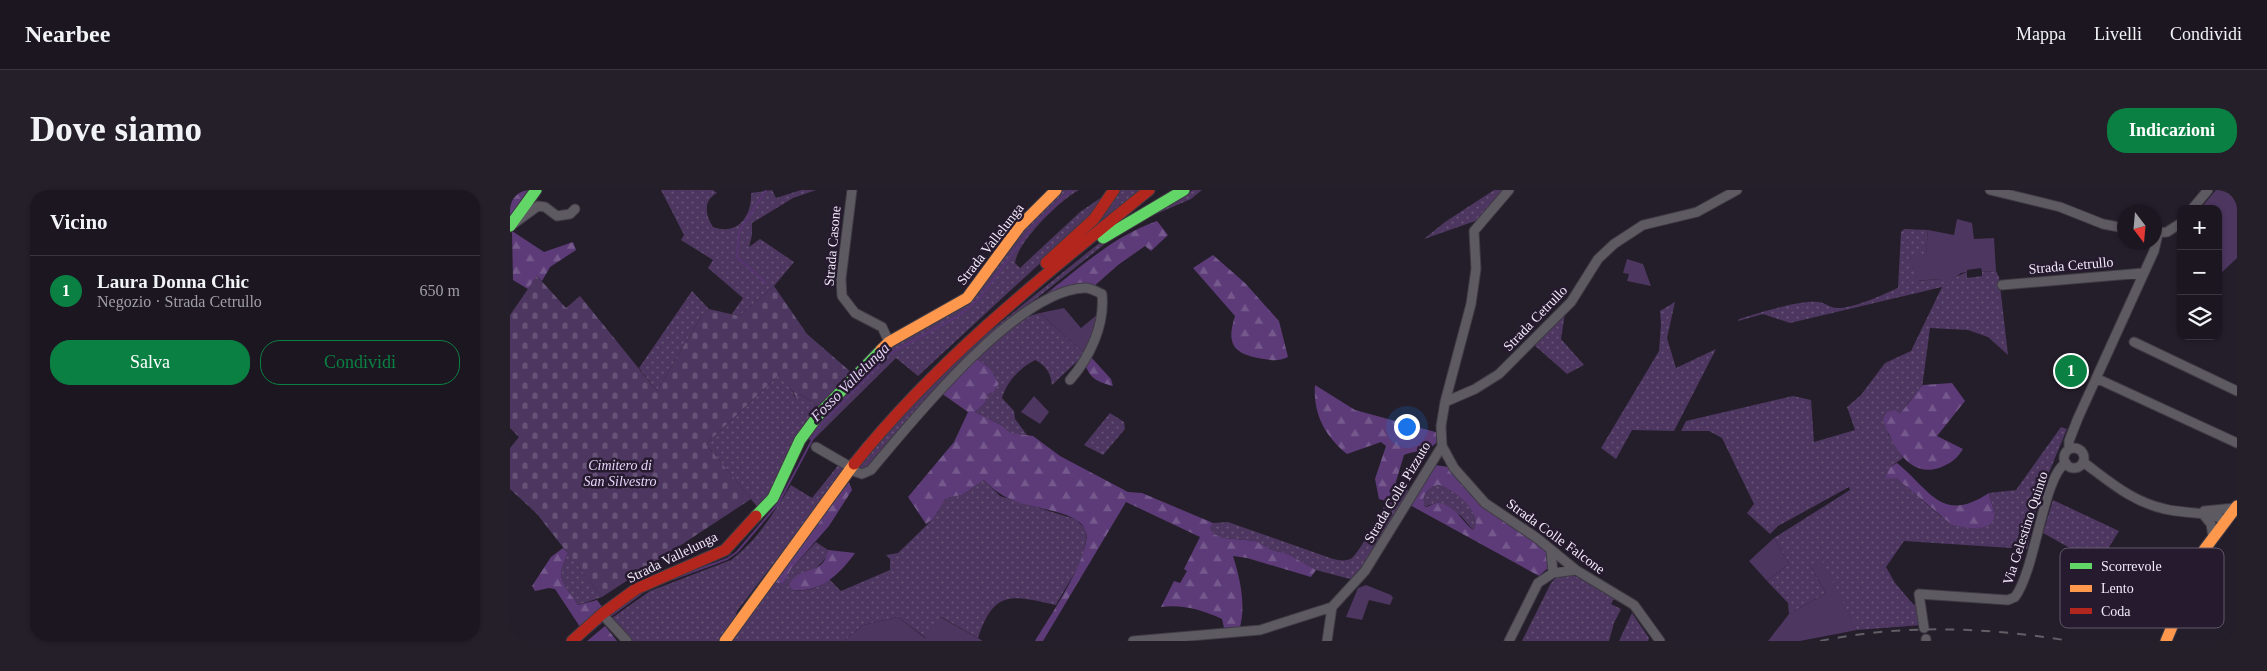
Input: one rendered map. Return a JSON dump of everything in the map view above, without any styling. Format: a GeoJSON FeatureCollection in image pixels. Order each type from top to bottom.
{"type":"FeatureCollection","features":[{"type":"Feature","properties":{"kind":"main road"},"geometry":{"type":"LineString","coordinates":[[510,226],[516,215],[534,196],[536,190]]}},
{"type":"Feature","properties":{"kind":"main road","name":"Strada Vallelunga"},"geometry":{"type":"LineString","coordinates":[[572,641],[605,618],[636,589],[726,550],[773,498],[800,440],[820,413],[889,342],[967,298],[1020,226],[1056,190]]}},
{"type":"Feature","properties":{"kind":"main road"},"geometry":{"type":"LineString","coordinates":[[981,329],[981,320],[1103,209],[1114,190]]}},
{"type":"Feature","properties":{"kind":"main road"},"geometry":{"type":"LineString","coordinates":[[725,641],[866,450],[918,390],[981,329],[1149,190]]}},
{"type":"Feature","properties":{"kind":"main road"},"geometry":{"type":"LineString","coordinates":[[1066,258],[1076,258],[1103,238],[1184,190]]}},
{"type":"Feature","properties":{"kind":"main road"},"geometry":{"type":"LineString","coordinates":[[2206,548],[2236,507]]}},
{"type":"Feature","properties":{"kind":"main road"},"geometry":{"type":"LineString","coordinates":[[2166,641],[2171,628]]}},
{"type":"Feature","properties":{"kind":"street","name":"Strada Casone"},"geometry":{"type":"LineString","coordinates":[[852,190],[841,279],[842,296],[855,313],[882,327],[889,342]]}},
{"type":"Feature","properties":{"kind":"street","name":"Strada Colle Pizzuto"},"geometry":{"type":"LineString","coordinates":[[1133,641],[1245,637],[1332,607],[1365,571],[1442,446],[1441,426],[1445,402],[1471,304],[1476,269],[1474,231],[1509,190]]}},
{"type":"Feature","properties":{"kind":"street","name":"Strada Cetrullo"},"geometry":{"type":"LineString","coordinates":[[1445,402],[1476,389],[1499,374],[1571,302],[1598,259],[1614,244],[1643,225],[1697,212],[1737,190]]}},
{"type":"Feature","properties":{"kind":"street"},"geometry":{"type":"LineString","coordinates":[[1990,190],[2060,207],[2103,224],[2117,227]]}},
{"type":"Feature","properties":{"kind":"street"},"geometry":{"type":"LineString","coordinates":[[2195,205],[2208,190]]}},
{"type":"Feature","properties":{"kind":"street"},"geometry":{"type":"LineString","coordinates":[[510,226],[538,206],[545,207],[557,216],[570,214],[575,209]]}},
{"type":"Feature","properties":{"kind":"street"},"geometry":{"type":"LineString","coordinates":[[2162,232],[2177,226]]}},
{"type":"Feature","properties":{"kind":"street"},"geometry":{"type":"LineString","coordinates":[[2069,449],[2075,448],[2081,451],[2084,457],[2083,462],[2076,467],[2066,463],[2064,456],[2069,449],[2072,435],[2154,250]]}},
{"type":"Feature","properties":{"kind":"street","name":"Strada Cetrullo"},"geometry":{"type":"LineString","coordinates":[[2002,285],[2143,273]]}},
{"type":"Feature","properties":{"kind":"street"},"geometry":{"type":"LineString","coordinates":[[856,472],[862,474],[871,470],[924,407],[1004,327],[1034,307],[1064,292],[1086,287],[1102,294],[1103,305],[1099,325],[1088,354],[1083,364],[1070,380]]}},
{"type":"Feature","properties":{"kind":"street"},"geometry":{"type":"LineString","coordinates":[[2134,342],[2237,391]]}},
{"type":"Feature","properties":{"kind":"street"},"geometry":{"type":"LineString","coordinates":[[2098,379],[2237,444]]}},
{"type":"Feature","properties":{"kind":"street","name":"Strada Colle Falcone"},"geometry":{"type":"LineString","coordinates":[[1442,446],[1454,468],[1485,502],[1537,538],[1576,570],[1634,605],[1660,641]]}},
{"type":"Feature","properties":{"kind":"street"},"geometry":{"type":"LineString","coordinates":[[816,447],[847,465]]}},
{"type":"Feature","properties":{"kind":"street"},"geometry":{"type":"LineString","coordinates":[[2083,462],[2112,485],[2138,500],[2166,509],[2202,512],[2236,507]]}},
{"type":"Feature","properties":{"kind":"street","name":"Via Celestino Quinto"},"geometry":{"type":"LineString","coordinates":[[1924,628],[1920,594],[2008,600],[2016,597],[2030,566],[2048,495],[2058,470],[2066,463]]}},
{"type":"Feature","properties":{"kind":"street"},"geometry":{"type":"LineString","coordinates":[[2202,512],[2225,520]]}},
{"type":"Feature","properties":{"kind":"street"},"geometry":{"type":"LineString","coordinates":[[2202,512],[2208,519],[2213,537]]}},
{"type":"Feature","properties":{"kind":"street"},"geometry":{"type":"LineString","coordinates":[[1551,551],[1553,573]]}},
{"type":"Feature","properties":{"kind":"street"},"geometry":{"type":"LineString","coordinates":[[1509,641],[1538,583],[1553,573],[1576,570]]}},
{"type":"Feature","properties":{"kind":"street"},"geometry":{"type":"LineString","coordinates":[[1327,641],[1332,607]]}},
{"type":"Feature","properties":{"kind":"street"},"geometry":{"type":"LineString","coordinates":[[605,618],[626,641]]}},
{"type":"Feature","properties":{"kind":"green space"},"geometry":{"type":"Polygon","coordinates":[[[513,190],[528,190],[510,216],[510,193],[513,190]]]}},
{"type":"Feature","properties":{"kind":"green space"},"geometry":{"type":"Polygon","coordinates":[[[661,190],[713,190],[717,193],[712,196],[707,204],[708,218],[713,227],[730,229],[742,222],[746,216],[751,201],[751,193],[772,190],[776,198],[801,190],[816,190],[793,198],[752,223],[749,247],[760,239],[794,262],[774,286],[739,316],[732,314],[743,298],[708,268],[713,260],[681,240],[684,235],[661,190]]]}},
{"type":"Feature","properties":{"kind":"green space"},"geometry":{"type":"Polygon","coordinates":[[[1059,190],[1079,190],[1061,203],[1031,233],[1023,244],[1015,263],[1020,268],[1080,212],[1112,190],[1140,190],[1090,229],[1076,230],[918,376],[896,358],[812,441],[805,437],[877,355],[969,300],[1018,232],[1059,190]]]}},
{"type":"Feature","properties":{"kind":"green space"},"geometry":{"type":"Polygon","coordinates":[[[1193,190],[1202,190],[1191,199],[1140,221],[1106,243],[992,334],[868,468],[857,470],[892,426],[973,342],[988,333],[1098,244],[1193,190]]]}},
{"type":"Feature","properties":{"kind":"green space"},"geometry":{"type":"Polygon","coordinates":[[[1494,190],[1505,190],[1478,220],[1424,239],[1445,222],[1494,190]]]}},
{"type":"Feature","properties":{"kind":"green space"},"geometry":{"type":"Polygon","coordinates":[[[2216,190],[2229,190],[2237,198],[2237,258],[2222,272],[2222,205],[2203,205],[2216,190]]]}},
{"type":"Feature","properties":{"kind":"green space"},"geometry":{"type":"Polygon","coordinates":[[[1957,219],[1972,223],[1974,239],[1994,238],[1996,271],[1982,272],[1981,268],[1967,270],[1967,272],[1961,273],[1948,283],[1939,279],[1917,281],[1910,258],[1926,254],[1928,230],[1954,235],[1957,219]]]}},
{"type":"Feature","properties":{"kind":"green space"},"geometry":{"type":"Polygon","coordinates":[[[1157,221],[1168,235],[1151,251],[1145,246],[1118,265],[1092,288],[1039,303],[1041,298],[1110,245],[1125,235],[1157,221]]]}},
{"type":"Feature","properties":{"kind":"green space"},"geometry":{"type":"Polygon","coordinates":[[[1904,229],[1928,230],[1926,255],[1917,281],[1939,279],[1946,281],[1967,272],[1967,278],[1982,276],[1982,272],[1996,271],[1999,277],[2008,355],[1988,337],[1968,330],[1930,328],[1922,388],[1909,402],[1888,434],[1903,458],[1890,467],[1896,478],[1942,517],[1994,512],[1989,493],[2016,490],[2061,427],[2067,429],[2040,494],[2027,549],[1904,541],[1886,567],[1895,583],[1913,604],[1919,605],[1922,625],[1857,630],[1810,565],[1826,593],[1789,614],[1788,603],[1767,581],[1789,564],[1774,538],[1850,490],[1849,487],[1778,526],[1770,534],[1747,513],[1754,504],[1722,438],[1709,431],[1681,431],[1686,421],[1793,396],[1811,400],[1814,442],[1855,430],[1847,407],[1861,395],[1885,363],[1911,351],[1942,287],[1790,323],[1763,314],[1738,321],[1739,319],[1800,303],[1820,302],[1831,307],[1843,308],[1867,301],[1898,288],[1901,232],[1904,229]]]}},
{"type":"Feature","properties":{"kind":"green space"},"geometry":{"type":"Polygon","coordinates":[[[512,231],[544,252],[573,242],[576,250],[550,267],[542,281],[537,276],[528,289],[513,280],[512,231]]]}},
{"type":"Feature","properties":{"kind":"green space"},"geometry":{"type":"Polygon","coordinates":[[[1213,255],[1245,283],[1279,321],[1288,357],[1277,360],[1249,356],[1242,353],[1233,344],[1231,332],[1235,316],[1193,268],[1213,255]]]}},
{"type":"Feature","properties":{"kind":"green space"},"geometry":{"type":"Polygon","coordinates":[[[1627,259],[1643,264],[1651,286],[1627,281],[1629,274],[1623,273],[1627,259]]]}},
{"type":"Feature","properties":{"kind":"green space","name":"Cimitero di San Silvestro"},"geometry":{"type":"Polygon","coordinates":[[[537,276],[566,308],[580,296],[657,391],[702,315],[709,309],[739,316],[774,286],[807,334],[852,373],[819,407],[800,394],[796,397],[781,373],[706,444],[751,499],[602,597],[537,514],[510,489],[510,448],[519,437],[510,428],[510,315],[537,276]]]}},
{"type":"Feature","properties":{"kind":"green space"},"geometry":{"type":"Polygon","coordinates":[[[692,291],[709,309],[702,315],[657,391],[639,368],[692,291]]]}},
{"type":"Feature","properties":{"kind":"green space"},"geometry":{"type":"Polygon","coordinates":[[[1675,302],[1667,338],[1676,368],[1716,349],[1674,431],[1632,430],[1616,459],[1601,448],[1659,351],[1660,311],[1675,302]]]}},
{"type":"Feature","properties":{"kind":"green space"},"geometry":{"type":"Polygon","coordinates":[[[1064,308],[1081,328],[1098,314],[1085,354],[1040,313],[1064,308]]]}},
{"type":"Feature","properties":{"kind":"green space"},"geometry":{"type":"Polygon","coordinates":[[[1040,313],[1085,354],[1052,385],[1047,370],[1035,360],[1015,376],[1007,386],[1002,398],[1014,411],[1015,419],[1027,435],[1010,434],[1003,426],[975,412],[985,403],[988,394],[994,392],[999,384],[990,368],[975,358],[1022,318],[1040,313]]]}},
{"type":"Feature","properties":{"kind":"green space"},"geometry":{"type":"Polygon","coordinates":[[[1565,313],[1561,339],[1584,365],[1567,374],[1533,344],[1565,313]]]}},
{"type":"Feature","properties":{"kind":"green space"},"geometry":{"type":"Polygon","coordinates":[[[1090,356],[1111,379],[1113,386],[1099,381],[1089,373],[1085,364],[1090,356]]]}},
{"type":"Feature","properties":{"kind":"green space"},"geometry":{"type":"Polygon","coordinates":[[[975,358],[990,368],[999,384],[994,392],[988,394],[985,403],[975,412],[1003,426],[1010,433],[1033,436],[1060,456],[1128,492],[1142,493],[1213,523],[1210,528],[1214,534],[1224,538],[1256,541],[1272,550],[1288,554],[1316,570],[1311,577],[1247,558],[1233,556],[1241,592],[1242,619],[1240,627],[1224,628],[1222,619],[1192,608],[1177,606],[1161,607],[1174,581],[1180,583],[1187,571],[1184,569],[1200,537],[1126,502],[1043,641],[1035,641],[1069,585],[1084,552],[1087,539],[1082,525],[1064,514],[1014,501],[999,493],[984,480],[962,495],[946,498],[933,519],[926,524],[908,497],[954,442],[968,412],[941,393],[975,358]]]}},
{"type":"Feature","properties":{"kind":"green space"},"geometry":{"type":"Polygon","coordinates":[[[782,372],[795,397],[800,394],[819,407],[771,493],[759,509],[706,444],[782,372]]]}},
{"type":"Feature","properties":{"kind":"green space"},"geometry":{"type":"Polygon","coordinates":[[[1952,383],[1965,401],[1937,436],[1963,449],[1953,461],[1939,468],[1928,470],[1918,468],[1902,456],[1896,448],[1883,419],[1887,412],[1895,410],[1900,414],[1923,385],[1952,383]]]}},
{"type":"Feature","properties":{"kind":"green space"},"geometry":{"type":"Polygon","coordinates":[[[1315,385],[1355,410],[1439,433],[1436,443],[1432,447],[1404,455],[1394,488],[1386,501],[1379,499],[1375,479],[1386,446],[1381,442],[1347,454],[1332,440],[1322,424],[1316,405],[1315,385]]]}},
{"type":"Feature","properties":{"kind":"green space"},"geometry":{"type":"Polygon","coordinates":[[[1034,396],[1049,412],[1040,424],[1021,412],[1034,396]]]}},
{"type":"Feature","properties":{"kind":"green space"},"geometry":{"type":"Polygon","coordinates":[[[1110,413],[1124,422],[1125,429],[1103,455],[1084,445],[1110,413]]]}},
{"type":"Feature","properties":{"kind":"green space"},"geometry":{"type":"Polygon","coordinates":[[[840,463],[848,467],[737,611],[735,619],[719,641],[632,641],[609,620],[650,591],[731,560],[757,535],[791,485],[812,498],[840,463]]]}},
{"type":"Feature","properties":{"kind":"green space"},"geometry":{"type":"Polygon","coordinates":[[[1897,463],[1929,493],[1948,505],[1973,502],[1989,493],[1994,514],[1992,522],[1976,528],[1951,524],[1896,478],[1885,479],[1890,467],[1897,463]]]}},
{"type":"Feature","properties":{"kind":"green space"},"geometry":{"type":"Polygon","coordinates":[[[1434,465],[1449,467],[1474,498],[1547,551],[1549,567],[1539,576],[1408,504],[1434,465]],[[1438,485],[1428,490],[1423,500],[1425,507],[1436,503],[1447,506],[1457,513],[1473,530],[1476,524],[1475,516],[1471,509],[1458,496],[1438,485]]]}},
{"type":"Feature","properties":{"kind":"green space"},"geometry":{"type":"Polygon","coordinates":[[[984,480],[1000,496],[1075,519],[1086,529],[1086,540],[1081,560],[1056,605],[1028,599],[1006,599],[998,603],[991,611],[984,622],[978,638],[941,617],[926,638],[898,617],[863,625],[844,641],[732,641],[774,582],[783,584],[791,569],[816,542],[828,550],[827,557],[794,590],[813,589],[829,579],[841,591],[890,570],[890,559],[886,555],[898,553],[933,519],[946,498],[962,495],[984,480]]]}},
{"type":"Feature","properties":{"kind":"green space"},"geometry":{"type":"Polygon","coordinates":[[[849,482],[852,490],[829,526],[791,569],[783,584],[774,582],[849,482]]]}},
{"type":"Feature","properties":{"kind":"green space"},"geometry":{"type":"Polygon","coordinates":[[[1395,483],[1413,493],[1354,580],[1316,570],[1288,554],[1272,550],[1256,541],[1224,538],[1214,534],[1210,528],[1213,523],[1228,522],[1333,559],[1347,560],[1356,554],[1362,545],[1395,483]]]}},
{"type":"Feature","properties":{"kind":"green space"},"geometry":{"type":"Polygon","coordinates":[[[1438,485],[1451,491],[1466,502],[1475,516],[1476,524],[1473,530],[1461,516],[1436,503],[1424,507],[1424,496],[1431,488],[1438,485]]]}},
{"type":"Feature","properties":{"kind":"green space"},"geometry":{"type":"Polygon","coordinates":[[[2053,500],[2119,531],[2109,548],[2070,548],[2043,533],[2053,500]]]}},
{"type":"Feature","properties":{"kind":"green space"},"geometry":{"type":"Polygon","coordinates":[[[1774,538],[1789,564],[1767,581],[1749,561],[1774,538]]]}},
{"type":"Feature","properties":{"kind":"green space"},"geometry":{"type":"Polygon","coordinates":[[[563,548],[568,553],[561,575],[568,591],[578,605],[597,600],[603,608],[580,627],[555,589],[549,588],[535,591],[532,586],[551,557],[563,548]]]}},
{"type":"Feature","properties":{"kind":"green space"},"geometry":{"type":"Polygon","coordinates":[[[828,550],[855,553],[843,568],[821,585],[804,590],[794,590],[789,586],[798,575],[821,564],[826,559],[828,550]]]}},
{"type":"Feature","properties":{"kind":"green space"},"geometry":{"type":"Polygon","coordinates":[[[568,553],[602,597],[578,605],[562,581],[562,570],[568,553]]]}},
{"type":"Feature","properties":{"kind":"green space"},"geometry":{"type":"Polygon","coordinates":[[[1821,559],[1857,630],[1800,641],[1768,641],[1789,614],[1826,593],[1810,565],[1821,559]]]}},
{"type":"Feature","properties":{"kind":"green space"},"geometry":{"type":"Polygon","coordinates":[[[1572,574],[1617,600],[1613,600],[1611,604],[1621,609],[1614,623],[1609,641],[1522,641],[1551,583],[1558,575],[1572,574]]]}},
{"type":"Feature","properties":{"kind":"green space"},"geometry":{"type":"Polygon","coordinates":[[[1366,585],[1391,595],[1393,598],[1390,605],[1369,600],[1362,620],[1346,617],[1358,588],[1366,585]]]}},
{"type":"Feature","properties":{"kind":"green space"},"geometry":{"type":"Polygon","coordinates":[[[1632,613],[1649,638],[1648,641],[1619,641],[1632,613]]]}},
{"type":"Feature","properties":{"kind":"green space"},"geometry":{"type":"Polygon","coordinates":[[[898,617],[925,638],[940,617],[983,641],[844,641],[863,625],[898,617]]]}},
{"type":"Feature","properties":{"kind":"green space"},"geometry":{"type":"Polygon","coordinates":[[[605,626],[617,641],[587,641],[605,626]]]}},
{"type":"Feature","properties":{"kind":"waterway"},"geometry":{"type":"LineString","coordinates":[[766,190],[739,232],[737,257],[766,283]]}},
{"type":"Feature","properties":{"kind":"waterway","name":"Fosso Vallelunga"},"geometry":{"type":"LineString","coordinates":[[673,579],[727,559],[737,552],[778,504],[819,427],[889,354],[958,316],[979,299],[1033,226],[1071,190]]}},
{"type":"Feature","properties":{"kind":"waterway","name":"Fosso Vallelunga"},"geometry":{"type":"LineString","coordinates":[[609,617],[643,592]]}},
{"type":"Feature","properties":{"kind":"waterway","name":"Fosso Vallelunga"},"geometry":{"type":"LineString","coordinates":[[591,631],[603,621]]}},
{"type":"Feature","properties":{"kind":"railway"},"geometry":{"type":"LineString","coordinates":[[1820,641],[1882,632],[1945,629],[2008,633],[2070,641]]}},
{"type":"Feature","properties":{"kind":"traffic: fast"},"geometry":{"type":"LineString","coordinates":[[510,226],[536,190]]}},
{"type":"Feature","properties":{"kind":"traffic: fast"},"geometry":{"type":"LineString","coordinates":[[1103,238],[1184,190]]}},
{"type":"Feature","properties":{"kind":"traffic: fast"},"geometry":{"type":"LineString","coordinates":[[756,516],[773,498],[800,440],[820,413],[881,350]]}},
{"type":"Feature","properties":{"kind":"traffic: slow"},"geometry":{"type":"LineString","coordinates":[[881,350],[889,342],[967,298],[1020,226],[1056,190]]}},
{"type":"Feature","properties":{"kind":"traffic: slow"},"geometry":{"type":"LineString","coordinates":[[725,641],[854,464]]}},
{"type":"Feature","properties":{"kind":"traffic: slow"},"geometry":{"type":"LineString","coordinates":[[2206,548],[2237,506]]}},
{"type":"Feature","properties":{"kind":"traffic: slow"},"geometry":{"type":"LineString","coordinates":[[2166,641],[2171,628]]}},
{"type":"Feature","properties":{"kind":"traffic: jam"},"geometry":{"type":"LineString","coordinates":[[1046,263],[1094,219],[1114,190]]}},
{"type":"Feature","properties":{"kind":"traffic: jam"},"geometry":{"type":"LineString","coordinates":[[854,464],[921,388],[957,353],[1032,286],[1149,190]]}},
{"type":"Feature","properties":{"kind":"traffic: jam"},"geometry":{"type":"LineString","coordinates":[[2234,190],[2237,193]]}},
{"type":"Feature","properties":{"kind":"traffic: jam"},"geometry":{"type":"LineString","coordinates":[[572,641],[602,614],[636,589],[725,550],[756,516]]}},
{"type":"Feature","properties":{"kind":"place","name":"Laura Donna Chic"},"geometry":{"type":"Point","coordinates":[2071,371]}}]}
